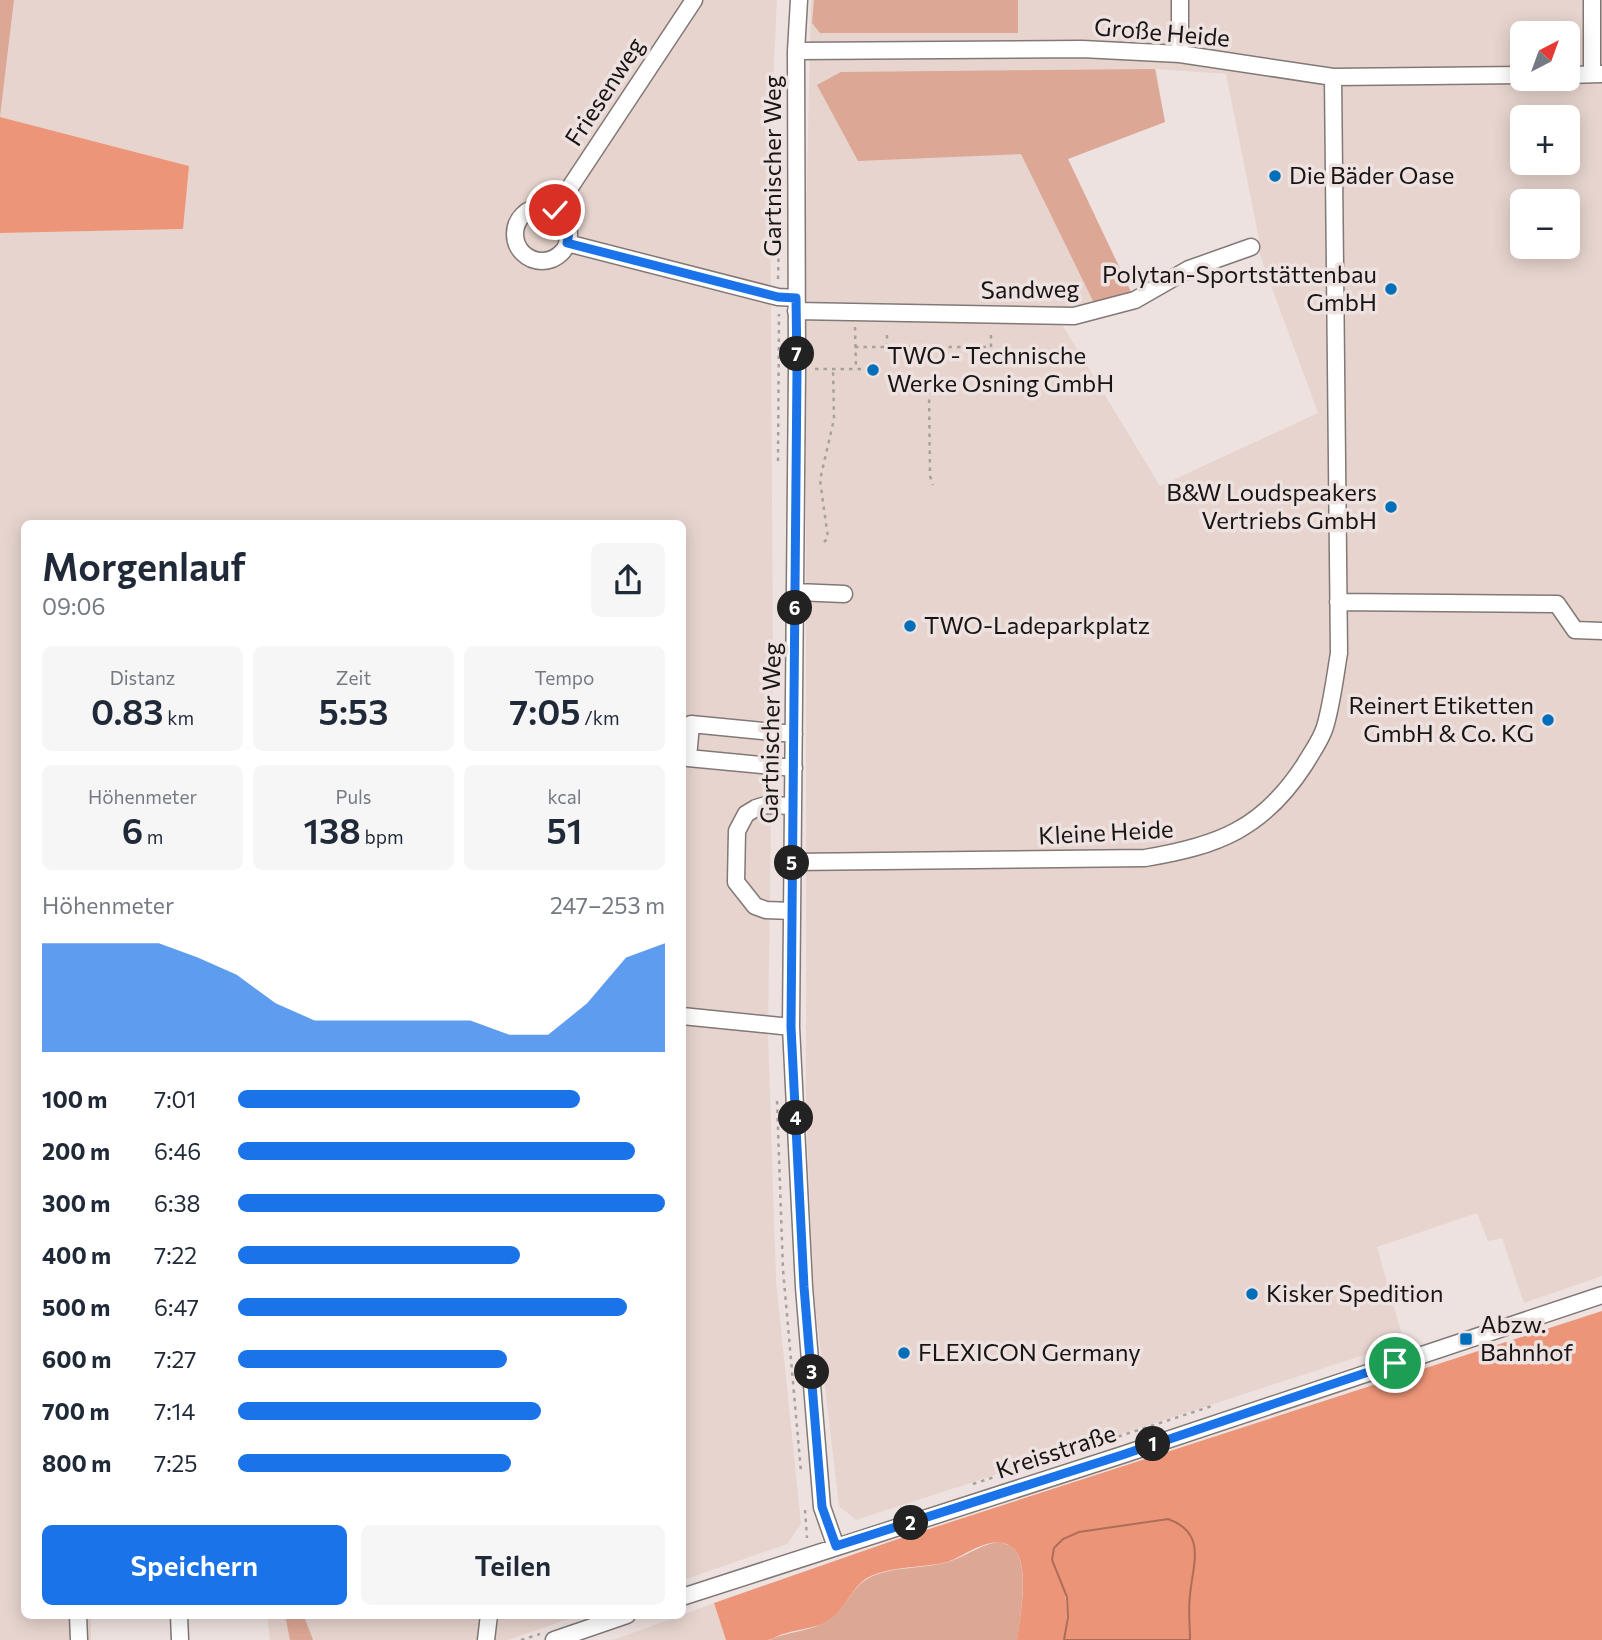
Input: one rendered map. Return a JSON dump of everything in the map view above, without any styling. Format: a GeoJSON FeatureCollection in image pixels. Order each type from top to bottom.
{"type":"FeatureCollection","features":[{"type":"Feature","properties":{"kind":"street","name":"Friesenweg"},"geometry":{"type":"LineString","coordinates":[[555,210],[694,0]]}},
{"type":"Feature","properties":{"kind":"street","name":"Gartnischer Weg"},"geometry":{"type":"LineString","coordinates":[[799,0],[796,51],[796,592],[791,1027],[804,1287],[822,1507],[836,1546]]}},
{"type":"Feature","properties":{"kind":"street"},"geometry":{"type":"LineString","coordinates":[[1180,0],[1180,54]]}},
{"type":"Feature","properties":{"kind":"street"},"geometry":{"type":"LineString","coordinates":[[1592,0],[1597,74]]}},
{"type":"Feature","properties":{"kind":"street","name":"Große Heide"},"geometry":{"type":"LineString","coordinates":[[796,51],[1082,49],[1180,54],[1334,76],[1510,75]]}},
{"type":"Feature","properties":{"kind":"street","name":"Kleine Heide"},"geometry":{"type":"LineString","coordinates":[[792,862],[1145,858],[1187,851],[1228,837],[1263,814],[1293,783],[1326,726],[1339,653],[1334,76]]}},
{"type":"Feature","properties":{"kind":"street"},"geometry":{"type":"LineString","coordinates":[[539,206],[555,210],[566,220],[569,228],[567,243],[556,257],[547,260],[529,257],[517,245],[515,228],[524,213],[539,206]]}},
{"type":"Feature","properties":{"kind":"street"},"geometry":{"type":"LineString","coordinates":[[567,243],[778,297],[796,304]]}},
{"type":"Feature","properties":{"kind":"street","name":"Sandweg"},"geometry":{"type":"LineString","coordinates":[[796,304],[855,313],[1074,316],[1135,300],[1189,269],[1251,247]]}},
{"type":"Feature","properties":{"kind":"street"},"geometry":{"type":"LineString","coordinates":[[796,592],[844,594]]}},
{"type":"Feature","properties":{"kind":"street"},"geometry":{"type":"LineString","coordinates":[[1338,602],[1557,604],[1575,630],[1602,631]]}},
{"type":"Feature","properties":{"kind":"street"},"geometry":{"type":"LineString","coordinates":[[794,734],[691,724],[688,758],[794,768]]}},
{"type":"Feature","properties":{"kind":"street"},"geometry":{"type":"LineString","coordinates":[[792,911],[766,911],[755,906],[736,881],[736,869],[737,831],[746,814],[766,805],[793,806]]}},
{"type":"Feature","properties":{"kind":"street"},"geometry":{"type":"LineString","coordinates":[[686,1016],[791,1027]]}},
{"type":"Feature","properties":{"kind":"street","name":"Kreisstraße"},"geometry":{"type":"LineString","coordinates":[[686,1596],[1122,1455],[1602,1295]]}},
{"type":"Feature","properties":{"kind":"street"},"geometry":{"type":"LineString","coordinates":[[78,1619],[79,1640]]}},
{"type":"Feature","properties":{"kind":"street"},"geometry":{"type":"LineString","coordinates":[[179,1619],[180,1640]]}},
{"type":"Feature","properties":{"kind":"street"},"geometry":{"type":"LineString","coordinates":[[486,1640],[489,1619]]}},
{"type":"Feature","properties":{"kind":"street"},"geometry":{"type":"LineString","coordinates":[[554,1640],[615,1619]]}},
{"type":"Feature","properties":{"kind":"path"},"geometry":{"type":"LineString","coordinates":[[855,313],[856,369]]}},
{"type":"Feature","properties":{"kind":"path"},"geometry":{"type":"LineString","coordinates":[[855,347],[991,347],[991,315]]}},
{"type":"Feature","properties":{"kind":"path"},"geometry":{"type":"LineString","coordinates":[[797,369],[863,369]]}},
{"type":"Feature","properties":{"kind":"path"},"geometry":{"type":"LineString","coordinates":[[824,542],[828,537],[820,480],[834,419],[833,369]]}},
{"type":"Feature","properties":{"kind":"path"},"geometry":{"type":"LineString","coordinates":[[929,391],[930,476],[933,485]]}},
{"type":"Feature","properties":{"kind":"shaded area"},"geometry":{"type":"Polygon","coordinates":[[[0,0],[14,0],[0,117],[0,0]]]}},
{"type":"Feature","properties":{"kind":"shaded area"},"geometry":{"type":"Polygon","coordinates":[[[14,0],[777,0],[770,151],[773,670],[768,1035],[776,1280],[801,1524],[787,1544],[686,1579],[686,520],[21,520],[21,1619],[91,1619],[91,1640],[0,1640],[0,233],[182,229],[189,166],[0,117],[14,0]]]}},
{"type":"Feature","properties":{"kind":"shaded area"},"geometry":{"type":"Polygon","coordinates":[[[811,0],[1602,0],[1602,1276],[1524,1303],[1502,1238],[1488,1241],[1477,1213],[1377,1247],[1404,1342],[856,1520],[839,1506],[814,1295],[806,1111],[806,220],[811,0]],[[1156,69],[1165,122],[1068,159],[1132,294],[1060,321],[1160,486],[1318,413],[1257,247],[1259,239],[1226,74],[1156,69]]]}},
{"type":"Feature","properties":{"kind":"shaded area"},"geometry":{"type":"Polygon","coordinates":[[[814,0],[1018,0],[1018,33],[820,33],[812,23],[814,0]]]}},
{"type":"Feature","properties":{"kind":"shaded area"},"geometry":{"type":"Polygon","coordinates":[[[1155,69],[1165,122],[1068,159],[1132,294],[1095,305],[1021,154],[858,161],[817,85],[841,72],[1155,69]]]}},
{"type":"Feature","properties":{"kind":"shaded area"},"geometry":{"type":"Polygon","coordinates":[[[0,117],[189,166],[183,229],[0,233],[0,117]]]}},
{"type":"Feature","properties":{"kind":"shaded area"},"geometry":{"type":"Polygon","coordinates":[[[1602,1311],[1602,1640],[1190,1640],[1190,1597],[1195,1559],[1149,1521],[1112,1529],[1052,1560],[1066,1598],[1064,1640],[1017,1640],[1023,1591],[1021,1564],[1012,1547],[996,1542],[947,1562],[872,1575],[858,1586],[834,1616],[819,1625],[768,1640],[726,1640],[714,1603],[892,1541],[1602,1311]]]}},
{"type":"Feature","properties":{"kind":"shaded area"},"geometry":{"type":"Polygon","coordinates":[[[1168,1519],[1188,1532],[1195,1550],[1189,1601],[1190,1640],[1064,1640],[1068,1617],[1067,1597],[1052,1560],[1054,1548],[1063,1539],[1079,1532],[1168,1519]]]}},
{"type":"Feature","properties":{"kind":"shaded area"},"geometry":{"type":"Polygon","coordinates":[[[1001,1542],[1011,1546],[1021,1564],[1023,1590],[1017,1640],[770,1640],[815,1627],[829,1620],[867,1579],[887,1572],[941,1564],[1001,1542]]]}},
{"type":"Feature","properties":{"kind":"shaded area"},"geometry":{"type":"Polygon","coordinates":[[[714,1603],[726,1640],[613,1640],[671,1619],[686,1619],[686,1614],[714,1603]]]}},
{"type":"Feature","properties":{"kind":"shaded area"},"geometry":{"type":"Polygon","coordinates":[[[267,1619],[568,1619],[508,1640],[270,1640],[267,1619]]]}},
{"type":"Feature","properties":{"kind":"shaded area"},"geometry":{"type":"Polygon","coordinates":[[[286,1619],[305,1619],[313,1640],[290,1640],[286,1619]]]}},
{"type":"Feature","properties":{"kind":"place","name":"Die Bäder Oase"},"geometry":{"type":"Point","coordinates":[1275,176]}},
{"type":"Feature","properties":{"kind":"place","name":"Polytan-Sportstättenbau GmbH"},"geometry":{"type":"Point","coordinates":[1391,289]}},
{"type":"Feature","properties":{"kind":"place","name":"TWO - Technische Werke Osning GmbH"},"geometry":{"type":"Point","coordinates":[873,370]}},
{"type":"Feature","properties":{"kind":"place","name":"B&W Loudspeakers Vertriebs GmbH"},"geometry":{"type":"Point","coordinates":[1391,507]}},
{"type":"Feature","properties":{"kind":"place","name":"TWO-Ladeparkplatz"},"geometry":{"type":"Point","coordinates":[910,626]}},
{"type":"Feature","properties":{"kind":"place","name":"Reinert Etiketten GmbH & Co. KG"},"geometry":{"type":"Point","coordinates":[1548,720]}},
{"type":"Feature","properties":{"kind":"place","name":"Kisker Spedition"},"geometry":{"type":"Point","coordinates":[1252,1294]}},
{"type":"Feature","properties":{"kind":"place","name":"Abzw. Bahnhof"},"geometry":{"type":"Point","coordinates":[1466,1339]}},
{"type":"Feature","properties":{"kind":"place","name":"FLEXICON Germany"},"geometry":{"type":"Point","coordinates":[904,1353]}},
{"type":"Feature","properties":{"kind":"route"},"geometry":{"type":"LineString","coordinates":[[555,210],[566,220],[569,228],[567,243],[778,297],[796,298],[791,1027],[804,1287],[822,1507],[836,1546],[1122,1455],[1395,1363]]}}]}
